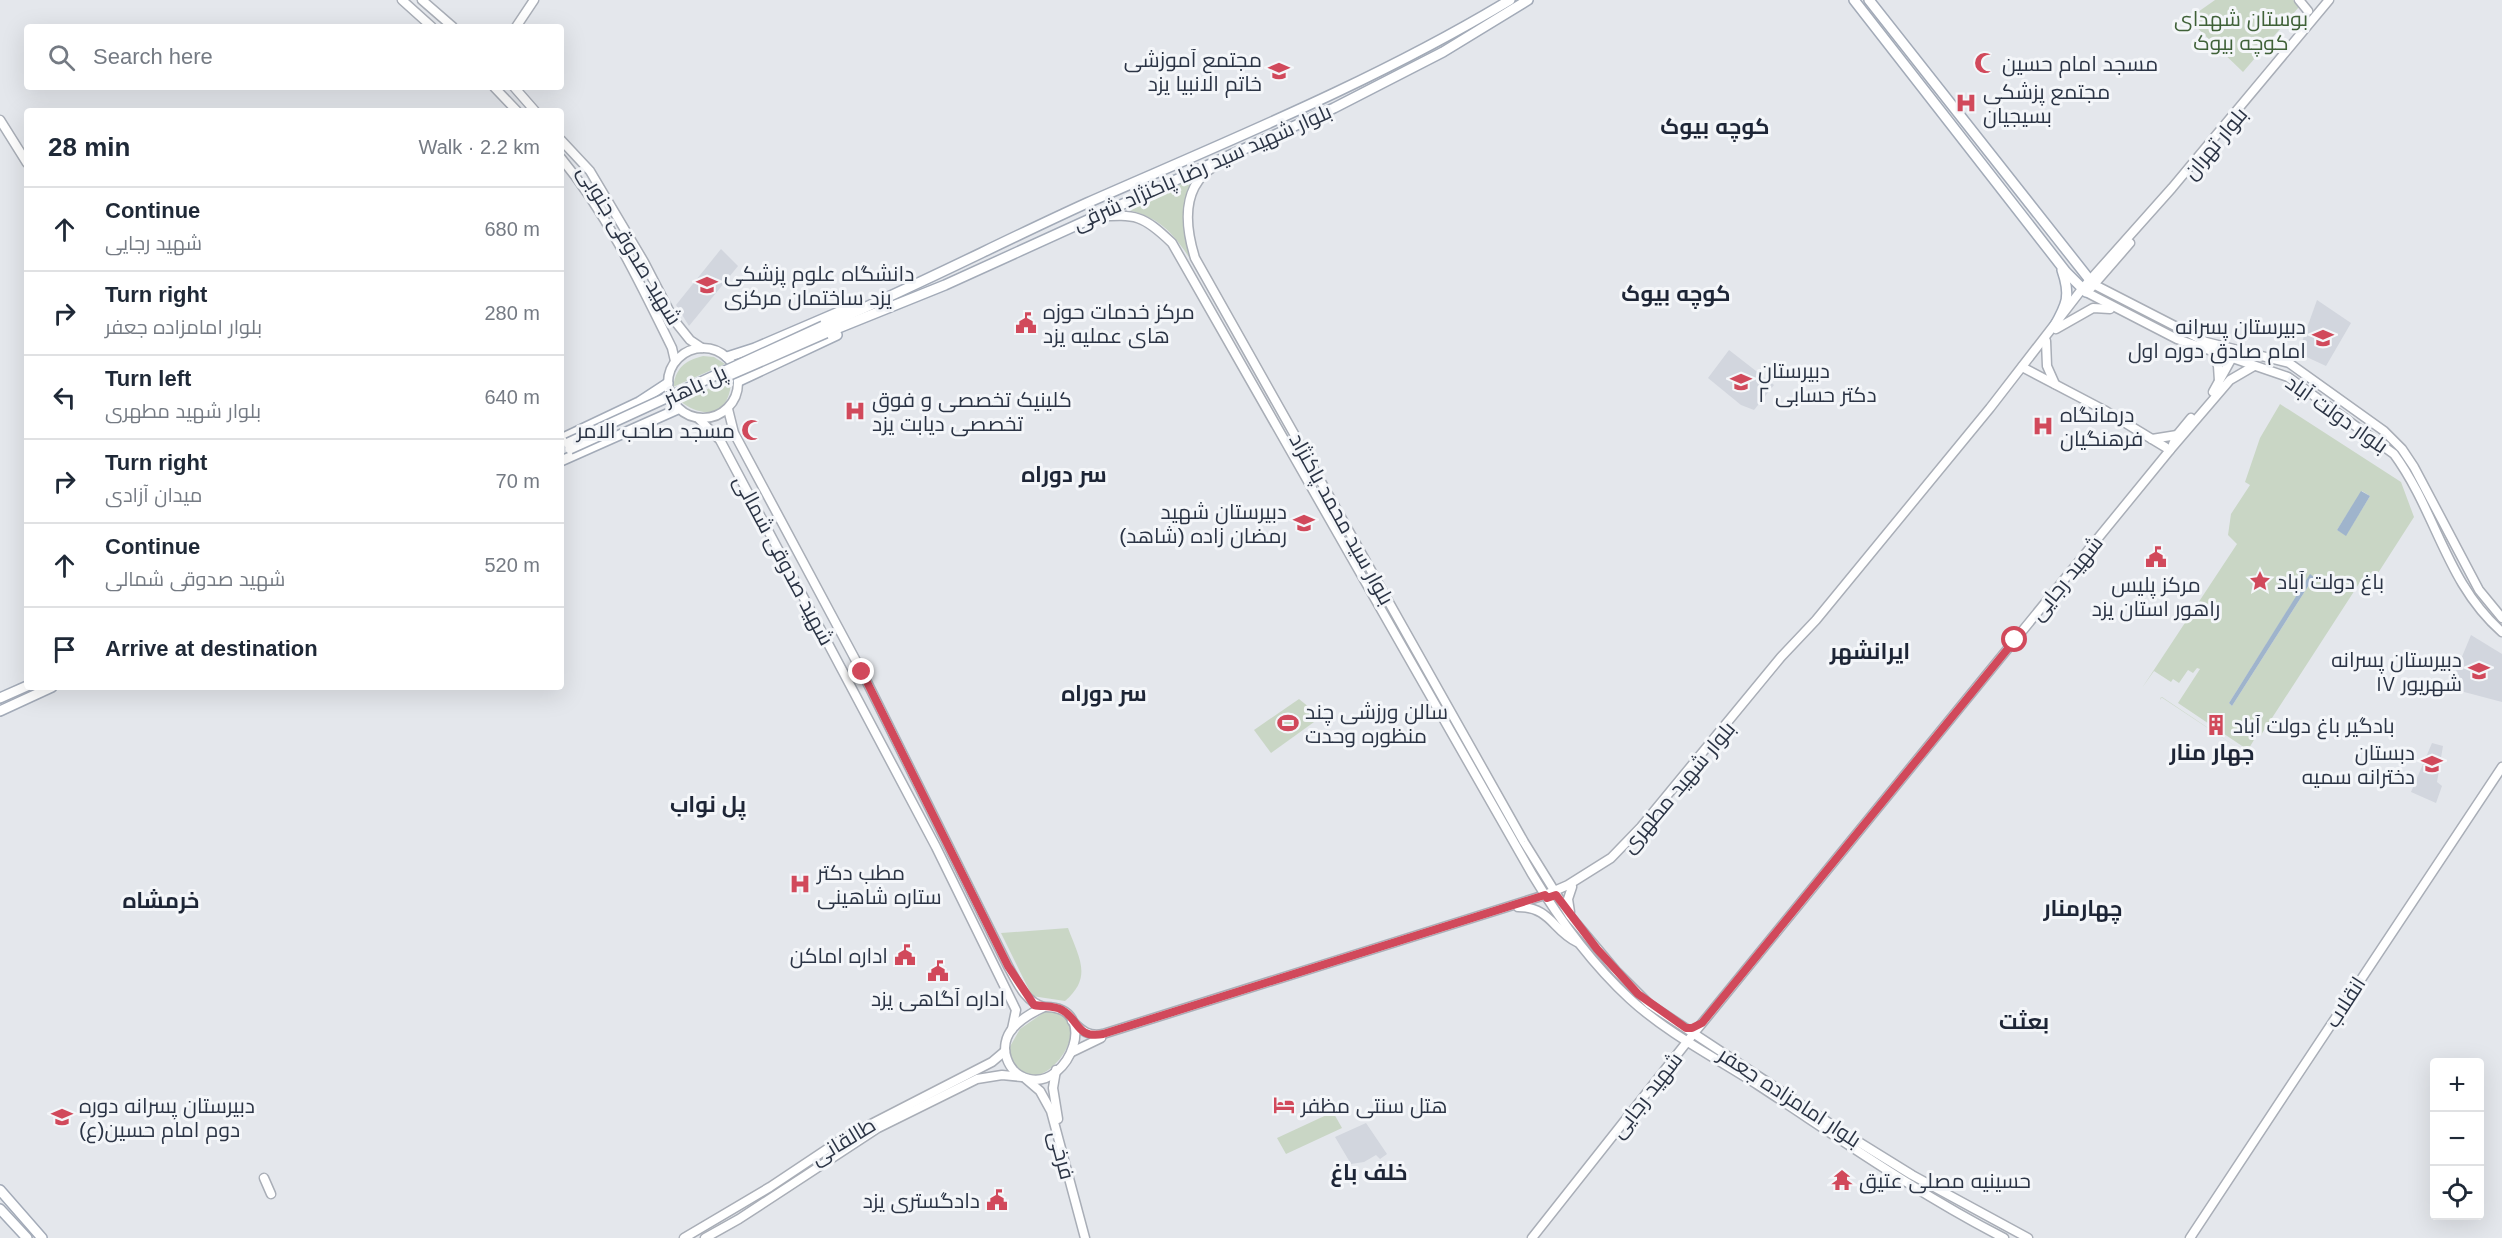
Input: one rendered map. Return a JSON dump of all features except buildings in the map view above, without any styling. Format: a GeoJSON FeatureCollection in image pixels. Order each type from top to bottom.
{"type":"FeatureCollection","features":[{"type":"Feature","properties":{"kind":"main road"},"geometry":{"type":"LineString","coordinates":[[402,0],[429,24]]}},
{"type":"Feature","properties":{"kind":"main road"},"geometry":{"type":"LineString","coordinates":[[422,0],[450,24]]}},
{"type":"Feature","properties":{"kind":"main road"},"geometry":{"type":"LineString","coordinates":[[511,24],[527,0]]}},
{"type":"Feature","properties":{"kind":"main road"},"geometry":{"type":"LineString","coordinates":[[518,24],[534,0]]}},
{"type":"Feature","properties":{"kind":"main road","name":"بلوار شهید سید رضا پاکنژاد شرقی"},"geometry":{"type":"LineString","coordinates":[[871,310],[992,246],[1359,81],[1439,41],[1510,0]]}},
{"type":"Feature","properties":{"kind":"main road","name":"بلوار شهید سید رضا پاکنژاد شرقی"},"geometry":{"type":"LineString","coordinates":[[871,310],[945,285],[1090,217],[1334,108],[1433,57],[1528,0]]}},
{"type":"Feature","properties":{"kind":"main road"},"geometry":{"type":"LineString","coordinates":[[1854,0],[2060,265],[2084,291]]}},
{"type":"Feature","properties":{"kind":"main road"},"geometry":{"type":"LineString","coordinates":[[1869,0],[2091,282]]}},
{"type":"Feature","properties":{"kind":"main road"},"geometry":{"type":"LineString","coordinates":[[2299,0],[2308,10]]}},
{"type":"Feature","properties":{"kind":"main road","name":"بلوار تهران"},"geometry":{"type":"LineString","coordinates":[[2091,282],[2329,0]]}},
{"type":"Feature","properties":{"kind":"main road","name":"بلوار تهران"},"geometry":{"type":"LineString","coordinates":[[2091,282],[2335,0]]}},
{"type":"Feature","properties":{"kind":"main road"},"geometry":{"type":"LineString","coordinates":[[1891,48],[1901,40]]}},
{"type":"Feature","properties":{"kind":"main road"},"geometry":{"type":"LineString","coordinates":[[497,90],[514,108]]}},
{"type":"Feature","properties":{"kind":"main road"},"geometry":{"type":"LineString","coordinates":[[517,90],[532,108]]}},
{"type":"Feature","properties":{"kind":"main road"},"geometry":{"type":"LineString","coordinates":[[0,120],[24,157]]}},
{"type":"Feature","properties":{"kind":"main road","name":"شهید صدوقی جنوبی"},"geometry":{"type":"LineString","coordinates":[[564,143],[590,171],[644,262],[674,320],[690,340],[702,348]]}},
{"type":"Feature","properties":{"kind":"main road","name":"بلوار سید محمد پاکنژاد"},"geometry":{"type":"LineString","coordinates":[[1238,151],[1206,171],[1192,195],[1187,213],[1188,235],[1195,258],[1547,880],[1551,895]]}},
{"type":"Feature","properties":{"kind":"main road","name":"شهید صدوقی جنوبی"},"geometry":{"type":"LineString","coordinates":[[564,162],[578,179],[628,259],[672,348],[675,361]]}},
{"type":"Feature","properties":{"kind":"main road"},"geometry":{"type":"LineString","coordinates":[[1988,171],[1998,163]]}},
{"type":"Feature","properties":{"kind":"main road","name":"بلوار سید محمد پاکنژاد"},"geometry":{"type":"LineString","coordinates":[[1090,217],[1126,214],[1145,219],[1172,243],[1532,874],[1551,895]]}},
{"type":"Feature","properties":{"kind":"main road"},"geometry":{"type":"LineString","coordinates":[[2055,328],[2068,298],[2067,285],[2060,265]]}},
{"type":"Feature","properties":{"kind":"main road","name":"بلوار شهید مطهری"},"geometry":{"type":"LineString","coordinates":[[1072,1052],[1094,1040],[1126,1029],[1551,895],[1570,886],[1611,858],[1628,842],[1781,657],[1786,655],[1825,610],[2022,367],[2046,341],[2091,282]]}},
{"type":"Feature","properties":{"kind":"main road","name":"بلوار دولت آباد"},"geometry":{"type":"LineString","coordinates":[[2091,282],[2206,342],[2289,363],[2384,431],[2402,449],[2414,467],[2479,590],[2502,618]]}},
{"type":"Feature","properties":{"kind":"main road"},"geometry":{"type":"LineString","coordinates":[[1200,290],[1209,285]]}},
{"type":"Feature","properties":{"kind":"main road","name":"بلوار دولت آباد"},"geometry":{"type":"LineString","coordinates":[[2084,291],[2177,339],[2288,377],[2394,454],[2407,471],[2423,501],[2451,565],[2467,594],[2487,619],[2502,632]]}},
{"type":"Feature","properties":{"kind":"main road"},"geometry":{"type":"LineString","coordinates":[[2055,328],[2093,308],[2101,307],[2122,312]]}},
{"type":"Feature","properties":{"kind":"main road"},"geometry":{"type":"LineString","coordinates":[[727,357],[755,348],[846,309],[871,310]]}},
{"type":"Feature","properties":{"kind":"main road"},"geometry":{"type":"LineString","coordinates":[[739,381],[855,327],[871,310]]}},
{"type":"Feature","properties":{"kind":"main road","name":"پل باهنر"},"geometry":{"type":"LineString","coordinates":[[564,446],[871,310]]}},
{"type":"Feature","properties":{"kind":"main road"},"geometry":{"type":"LineString","coordinates":[[661,327],[670,325],[674,320]]}},
{"type":"Feature","properties":{"kind":"main road","name":"بلوار شهید مطهری"},"geometry":{"type":"LineString","coordinates":[[2022,367],[2022,363],[2055,328]]}},
{"type":"Feature","properties":{"kind":"main road"},"geometry":{"type":"LineString","coordinates":[[2046,341],[2047,366],[2055,384]]}},
{"type":"Feature","properties":{"kind":"main road"},"geometry":{"type":"LineString","coordinates":[[702,348],[715,350],[727,357],[735,368],[739,381],[737,395],[728,409],[714,417],[699,419],[688,416],[678,409],[670,397],[668,383],[669,371],[675,361],[687,351],[702,348]]}},
{"type":"Feature","properties":{"kind":"main road"},"geometry":{"type":"LineString","coordinates":[[755,348],[763,369]]}},
{"type":"Feature","properties":{"kind":"main road","name":"شهید رجایی"},"geometry":{"type":"LineString","coordinates":[[2170,450],[2177,435],[2219,384],[2236,349]]}},
{"type":"Feature","properties":{"kind":"main road"},"geometry":{"type":"LineString","coordinates":[[2213,353],[2218,366],[2219,384]]}},
{"type":"Feature","properties":{"kind":"main road","name":"شهید رجایی"},"geometry":{"type":"LineString","coordinates":[[1532,1238],[1702,1023],[2170,450],[2230,380],[2254,366]]}},
{"type":"Feature","properties":{"kind":"main road"},"geometry":{"type":"LineString","coordinates":[[2022,367],[2170,450]]}},
{"type":"Feature","properties":{"kind":"main road"},"geometry":{"type":"LineString","coordinates":[[564,446],[668,383]]}},
{"type":"Feature","properties":{"kind":"main road"},"geometry":{"type":"LineString","coordinates":[[651,394],[660,415]]}},
{"type":"Feature","properties":{"kind":"main road"},"geometry":{"type":"LineString","coordinates":[[564,460],[660,415],[678,409]]}},
{"type":"Feature","properties":{"kind":"main road","name":"شهید صدوقی شمالی"},"geometry":{"type":"LineString","coordinates":[[728,409],[734,433],[872,692],[1008,966],[1034,1005],[1044,1007]]}},
{"type":"Feature","properties":{"kind":"main road","name":"شهید صدوقی شمالی"},"geometry":{"type":"LineString","coordinates":[[699,419],[720,440],[936,847],[1016,1010]]}},
{"type":"Feature","properties":{"kind":"main road"},"geometry":{"type":"LineString","coordinates":[[720,440],[727,431],[734,433]]}},
{"type":"Feature","properties":{"kind":"main road"},"geometry":{"type":"LineString","coordinates":[[2152,439],[2177,435]]}},
{"type":"Feature","properties":{"kind":"main road"},"geometry":{"type":"LineString","coordinates":[[2487,619],[2493,618],[2494,609]]}},
{"type":"Feature","properties":{"kind":"main road"},"geometry":{"type":"LineString","coordinates":[[0,698],[24,687]]}},
{"type":"Feature","properties":{"kind":"main road"},"geometry":{"type":"LineString","coordinates":[[0,711],[46,690]]}},
{"type":"Feature","properties":{"kind":"main road","name":"انقلاب"},"geometry":{"type":"LineString","coordinates":[[2190,1238],[2502,767]]}},
{"type":"Feature","properties":{"kind":"main road"},"geometry":{"type":"LineString","coordinates":[[1482,787],[1490,781]]}},
{"type":"Feature","properties":{"kind":"main road"},"geometry":{"type":"LineString","coordinates":[[1519,905],[1533,891],[1532,874]]}},
{"type":"Feature","properties":{"kind":"main road"},"geometry":{"type":"LineString","coordinates":[[1547,880],[1570,886],[1568,899],[1570,916]]}},
{"type":"Feature","properties":{"kind":"main road","name":"بلوار امامزاده جعفر"},"geometry":{"type":"LineString","coordinates":[[1551,895],[1638,994],[1694,1033],[1707,1047],[1864,1150],[1914,1187],[2004,1238]]}},
{"type":"Feature","properties":{"kind":"main road","name":"بلوار امامزاده جعفر"},"geometry":{"type":"LineString","coordinates":[[1551,895],[1580,943],[1631,1000],[1688,1041],[1707,1047]]}},
{"type":"Feature","properties":{"kind":"main road"},"geometry":{"type":"LineString","coordinates":[[1519,905],[1545,914],[1569,938],[1580,943]]}},
{"type":"Feature","properties":{"kind":"main road","name":"بلوار شهید مطهری"},"geometry":{"type":"LineString","coordinates":[[1072,1021],[1086,1034],[1102,1034],[1519,905]]}},
{"type":"Feature","properties":{"kind":"main road"},"geometry":{"type":"LineString","coordinates":[[1011,1029],[1025,1017],[1044,1007],[1060,1009],[1069,1015],[1072,1021],[1076,1036],[1072,1052],[1056,1070],[1041,1079],[1024,1078],[1013,1072],[1008,1064],[1005,1051],[1016,1010],[1022,1012],[1027,1010],[1030,1005],[1029,999]]}},
{"type":"Feature","properties":{"kind":"main road"},"geometry":{"type":"LineString","coordinates":[[1673,1031],[1679,1041],[1679,1053],[1707,1047],[1702,1023],[1686,1028]]}},
{"type":"Feature","properties":{"kind":"main road","name":"طالقانی"},"geometry":{"type":"LineString","coordinates":[[684,1238],[762,1192],[842,1139],[927,1093],[992,1062],[1005,1051]]}},
{"type":"Feature","properties":{"kind":"main road"},"geometry":{"type":"LineString","coordinates":[[992,1062],[1001,1065],[1002,1071],[998,1075]]}},
{"type":"Feature","properties":{"kind":"main road","name":"فرخی"},"geometry":{"type":"LineString","coordinates":[[1056,1070],[1053,1088],[1056,1109],[1090,1238]]}},
{"type":"Feature","properties":{"kind":"main road","name":"طالقانی"},"geometry":{"type":"LineString","coordinates":[[705,1238],[739,1219],[878,1128],[977,1079],[998,1075],[1024,1078]]}},
{"type":"Feature","properties":{"kind":"main road","name":"فرخی"},"geometry":{"type":"LineString","coordinates":[[1024,1078],[1040,1091],[1051,1111],[1085,1238]]}},
{"type":"Feature","properties":{"kind":"main road","name":"بلوار امامزاده جعفر"},"geometry":{"type":"LineString","coordinates":[[1864,1150],[2028,1238]]}},
{"type":"Feature","properties":{"kind":"main road"},"geometry":{"type":"LineString","coordinates":[[264,1178],[271,1194]]}},
{"type":"Feature","properties":{"kind":"main road"},"geometry":{"type":"LineString","coordinates":[[0,1190],[42,1238]]}},
{"type":"Feature","properties":{"kind":"main road"},"geometry":{"type":"LineString","coordinates":[[0,1209],[27,1238]]}},
{"type":"Feature","properties":{"kind":"shaded area","name":"دانشگاه علوم پزشکی یزد ساختمان مرکزی"},"geometry":{"type":"Polygon","coordinates":[[[721,249],[738,266],[689,326],[676,305],[721,249]]]}},
{"type":"Feature","properties":{"kind":"shaded area","name":"دبیرستان پسرانه امام صادق دوره اول"},"geometry":{"type":"Polygon","coordinates":[[[2317,300],[2351,323],[2326,366],[2298,353],[2317,300]]]}},
{"type":"Feature","properties":{"kind":"shaded area","name":"دبیرستان دکتر حسابی ۲"},"geometry":{"type":"Polygon","coordinates":[[[1729,350],[1774,385],[1754,410],[1741,405],[1708,378],[1729,350]]]}},
{"type":"Feature","properties":{"kind":"shaded area","name":"دبیرستان پسرانه ۱۷ شهریور"},"geometry":{"type":"Polygon","coordinates":[[[2471,635],[2502,654],[2502,702],[2449,688],[2471,635]]]}},
{"type":"Feature","properties":{"kind":"shaded area","name":"دبستان دخترانه سمیه"},"geometry":{"type":"Polygon","coordinates":[[[2432,743],[2443,746],[2437,782],[2442,786],[2436,803],[2411,792],[2432,743]]]}},
{"type":"Feature","properties":{"kind":"shaded area"},"geometry":{"type":"Polygon","coordinates":[[[1366,1123],[1387,1154],[1380,1159],[1376,1155],[1364,1162],[1351,1164],[1335,1137],[1366,1123]]]}},
{"type":"Feature","properties":{"kind":"green space","name":"بوستان شهدای کوچه بیوک"},"geometry":{"type":"Polygon","coordinates":[[[2215,0],[2293,0],[2299,7],[2243,72],[2188,19],[2215,0]]]}},
{"type":"Feature","properties":{"kind":"green space"},"geometry":{"type":"Polygon","coordinates":[[[1199,172],[1184,215],[1185,234],[1191,260],[1176,239],[1161,225],[1142,214],[1117,207],[1199,172]]]}},
{"type":"Feature","properties":{"kind":"green space"},"geometry":{"type":"Polygon","coordinates":[[[703,356],[714,357],[725,364],[673,387],[676,375],[682,366],[703,356]]]}},
{"type":"Feature","properties":{"kind":"green space"},"geometry":{"type":"Polygon","coordinates":[[[731,379],[727,400],[715,411],[699,411],[680,401],[731,379]]]}},
{"type":"Feature","properties":{"kind":"green space","name":"باغ دولت آباد"},"geometry":{"type":"Polygon","coordinates":[[[2280,404],[2401,482],[2414,517],[2371,584],[2362,579],[2261,735],[2258,733],[2248,750],[2178,703],[2200,669],[2197,668],[2193,673],[2188,670],[2179,683],[2173,679],[2171,682],[2154,671],[2142,688],[2237,544],[2228,535],[2231,514],[2250,485],[2245,482],[2260,438],[2280,404]],[[2362,491],[2337,530],[2346,535],[2370,496],[2362,491]],[[2310,575],[2229,703],[2232,706],[2314,577],[2310,575]]]}},
{"type":"Feature","properties":{"kind":"green space","name":"سالن ورزشی چند منظوره وحدت"},"geometry":{"type":"Polygon","coordinates":[[[1299,699],[1321,717],[1271,753],[1254,730],[1299,699]]]}},
{"type":"Feature","properties":{"kind":"green space"},"geometry":{"type":"Polygon","coordinates":[[[1068,928],[1081,967],[1079,984],[1065,1001],[1032,996],[1001,933],[1068,928]]]}},
{"type":"Feature","properties":{"kind":"green space"},"geometry":{"type":"Polygon","coordinates":[[[1046,1011],[1060,1014],[1068,1021],[1071,1031],[1069,1042],[1055,1064],[1045,1072],[1033,1077],[1014,1069],[1008,1050],[1020,1029],[1046,1011]]]}},
{"type":"Feature","properties":{"kind":"green space"},"geometry":{"type":"Polygon","coordinates":[[[1333,1112],[1342,1128],[1286,1154],[1277,1138],[1333,1112]]]}},
{"type":"Feature","properties":{"kind":"water"},"geometry":{"type":"Polygon","coordinates":[[[2361,491],[2370,496],[2346,536],[2337,530],[2361,491]]]}},
{"type":"Feature","properties":{"kind":"water"},"geometry":{"type":"Polygon","coordinates":[[[2310,574],[2314,577],[2232,706],[2229,703],[2310,574]]]}},
{"type":"Feature","properties":{"kind":"place","name":"مسجد امام حسین"},"geometry":{"type":"Point","coordinates":[1985,63]}},
{"type":"Feature","properties":{"kind":"place","name":"مجتمع آموزشی خاتم الانبیا یزد"},"geometry":{"type":"Point","coordinates":[1279,71]}},
{"type":"Feature","properties":{"kind":"place","name":"مجتمع پزشکی بسیجیان"},"geometry":{"type":"Point","coordinates":[1966,103]}},
{"type":"Feature","properties":{"kind":"place","name":"دانشگاه علوم پزشکی یزد ساختمان مرکزی"},"geometry":{"type":"Point","coordinates":[707,285]}},
{"type":"Feature","properties":{"kind":"place","name":"مرکز خدمات حوزه های عملیه یزد"},"geometry":{"type":"Point","coordinates":[1026,323]}},
{"type":"Feature","properties":{"kind":"place","name":"دبیرستان پسرانه امام صادق دوره اول"},"geometry":{"type":"Point","coordinates":[2323,338]}},
{"type":"Feature","properties":{"kind":"place","name":"دبیرستان دکتر حسابی ۲"},"geometry":{"type":"Point","coordinates":[1741,382]}},
{"type":"Feature","properties":{"kind":"place","name":"کلینیک تخصصی و فوق تخصصی دیابت یزد"},"geometry":{"type":"Point","coordinates":[855,411]}},
{"type":"Feature","properties":{"kind":"place","name":"درمانگاه فرهنگیان"},"geometry":{"type":"Point","coordinates":[2043,426]}},
{"type":"Feature","properties":{"kind":"place","name":"مسجد صاحب الامر"},"geometry":{"type":"Point","coordinates":[752,430]}},
{"type":"Feature","properties":{"kind":"place","name":"دبیرستان شهید رمضان زاده (شاهد)"},"geometry":{"type":"Point","coordinates":[1304,523]}},
{"type":"Feature","properties":{"kind":"place","name":"مرکز پلیس راهور استان یزد"},"geometry":{"type":"Point","coordinates":[2156,557]}},
{"type":"Feature","properties":{"kind":"place","name":"باغ دولت آباد"},"geometry":{"type":"Point","coordinates":[2260,581]}},
{"type":"Feature","properties":{"kind":"place","name":"دبیرستان پسرانه ۱۷ شهریور"},"geometry":{"type":"Point","coordinates":[2479,671]}},
{"type":"Feature","properties":{"kind":"place","name":"سالن ورزشی چند منظوره وحدت"},"geometry":{"type":"Point","coordinates":[1288,723]}},
{"type":"Feature","properties":{"kind":"place","name":"بادگیر باغ دولت آباد"},"geometry":{"type":"Point","coordinates":[2216,725]}},
{"type":"Feature","properties":{"kind":"place","name":"دبستان دخترانه سمیه"},"geometry":{"type":"Point","coordinates":[2432,764]}},
{"type":"Feature","properties":{"kind":"place","name":"مطب دکتر ستاره شاهینی"},"geometry":{"type":"Point","coordinates":[800,884]}},
{"type":"Feature","properties":{"kind":"place","name":"اداره اماکن"},"geometry":{"type":"Point","coordinates":[905,955]}},
{"type":"Feature","properties":{"kind":"place","name":"اداره آگاهی یزد"},"geometry":{"type":"Point","coordinates":[938,971]}},
{"type":"Feature","properties":{"kind":"place","name":"هتل سنتی مظفر"},"geometry":{"type":"Point","coordinates":[1284,1105]}},
{"type":"Feature","properties":{"kind":"place","name":"دبیرستان پسرانه دوره دوم امام حسین(ع)"},"geometry":{"type":"Point","coordinates":[62,1117]}},
{"type":"Feature","properties":{"kind":"place","name":"حسینیه مصلی عتیق"},"geometry":{"type":"Point","coordinates":[1842,1180]}},
{"type":"Feature","properties":{"kind":"place","name":"دادگستری یزد"},"geometry":{"type":"Point","coordinates":[997,1200]}},
{"type":"Feature","properties":{"kind":"district","name":"کوچه بیوک"},"geometry":{"type":"Point","coordinates":[1715,126]}},
{"type":"Feature","properties":{"kind":"district","name":"کوچه بیوک"},"geometry":{"type":"Point","coordinates":[1676,293]}},
{"type":"Feature","properties":{"kind":"district","name":"سر دوراه"},"geometry":{"type":"Point","coordinates":[1064,474]}},
{"type":"Feature","properties":{"kind":"district","name":"ایرانشهر"},"geometry":{"type":"Point","coordinates":[1870,651]}},
{"type":"Feature","properties":{"kind":"district","name":"سر دوراه"},"geometry":{"type":"Point","coordinates":[1104,693]}},
{"type":"Feature","properties":{"kind":"district","name":"جهار منار"},"geometry":{"type":"Point","coordinates":[2212,752]}},
{"type":"Feature","properties":{"kind":"district","name":"پل نواب"},"geometry":{"type":"Point","coordinates":[708,804]}},
{"type":"Feature","properties":{"kind":"district","name":"خرمشاه"},"geometry":{"type":"Point","coordinates":[161,900]}},
{"type":"Feature","properties":{"kind":"district","name":"چهارمنار"},"geometry":{"type":"Point","coordinates":[2083,908]}},
{"type":"Feature","properties":{"kind":"district","name":"بعثت"},"geometry":{"type":"Point","coordinates":[2024,1021]}},
{"type":"Feature","properties":{"kind":"district","name":"خلف باغ"},"geometry":{"type":"Point","coordinates":[1369,1172]}},
{"type":"Feature","properties":{"kind":"route"},"geometry":{"type":"LineString","coordinates":[[862,672],[950,846],[980,911],[1022,990],[1034,1005],[1060,1009],[1069,1015],[1086,1034],[1103,1034],[1545,895],[1547,898],[1556,895],[1597,949],[1649,1004],[1686,1028],[1692,1028],[1702,1023],[2015,640]]}}]}
